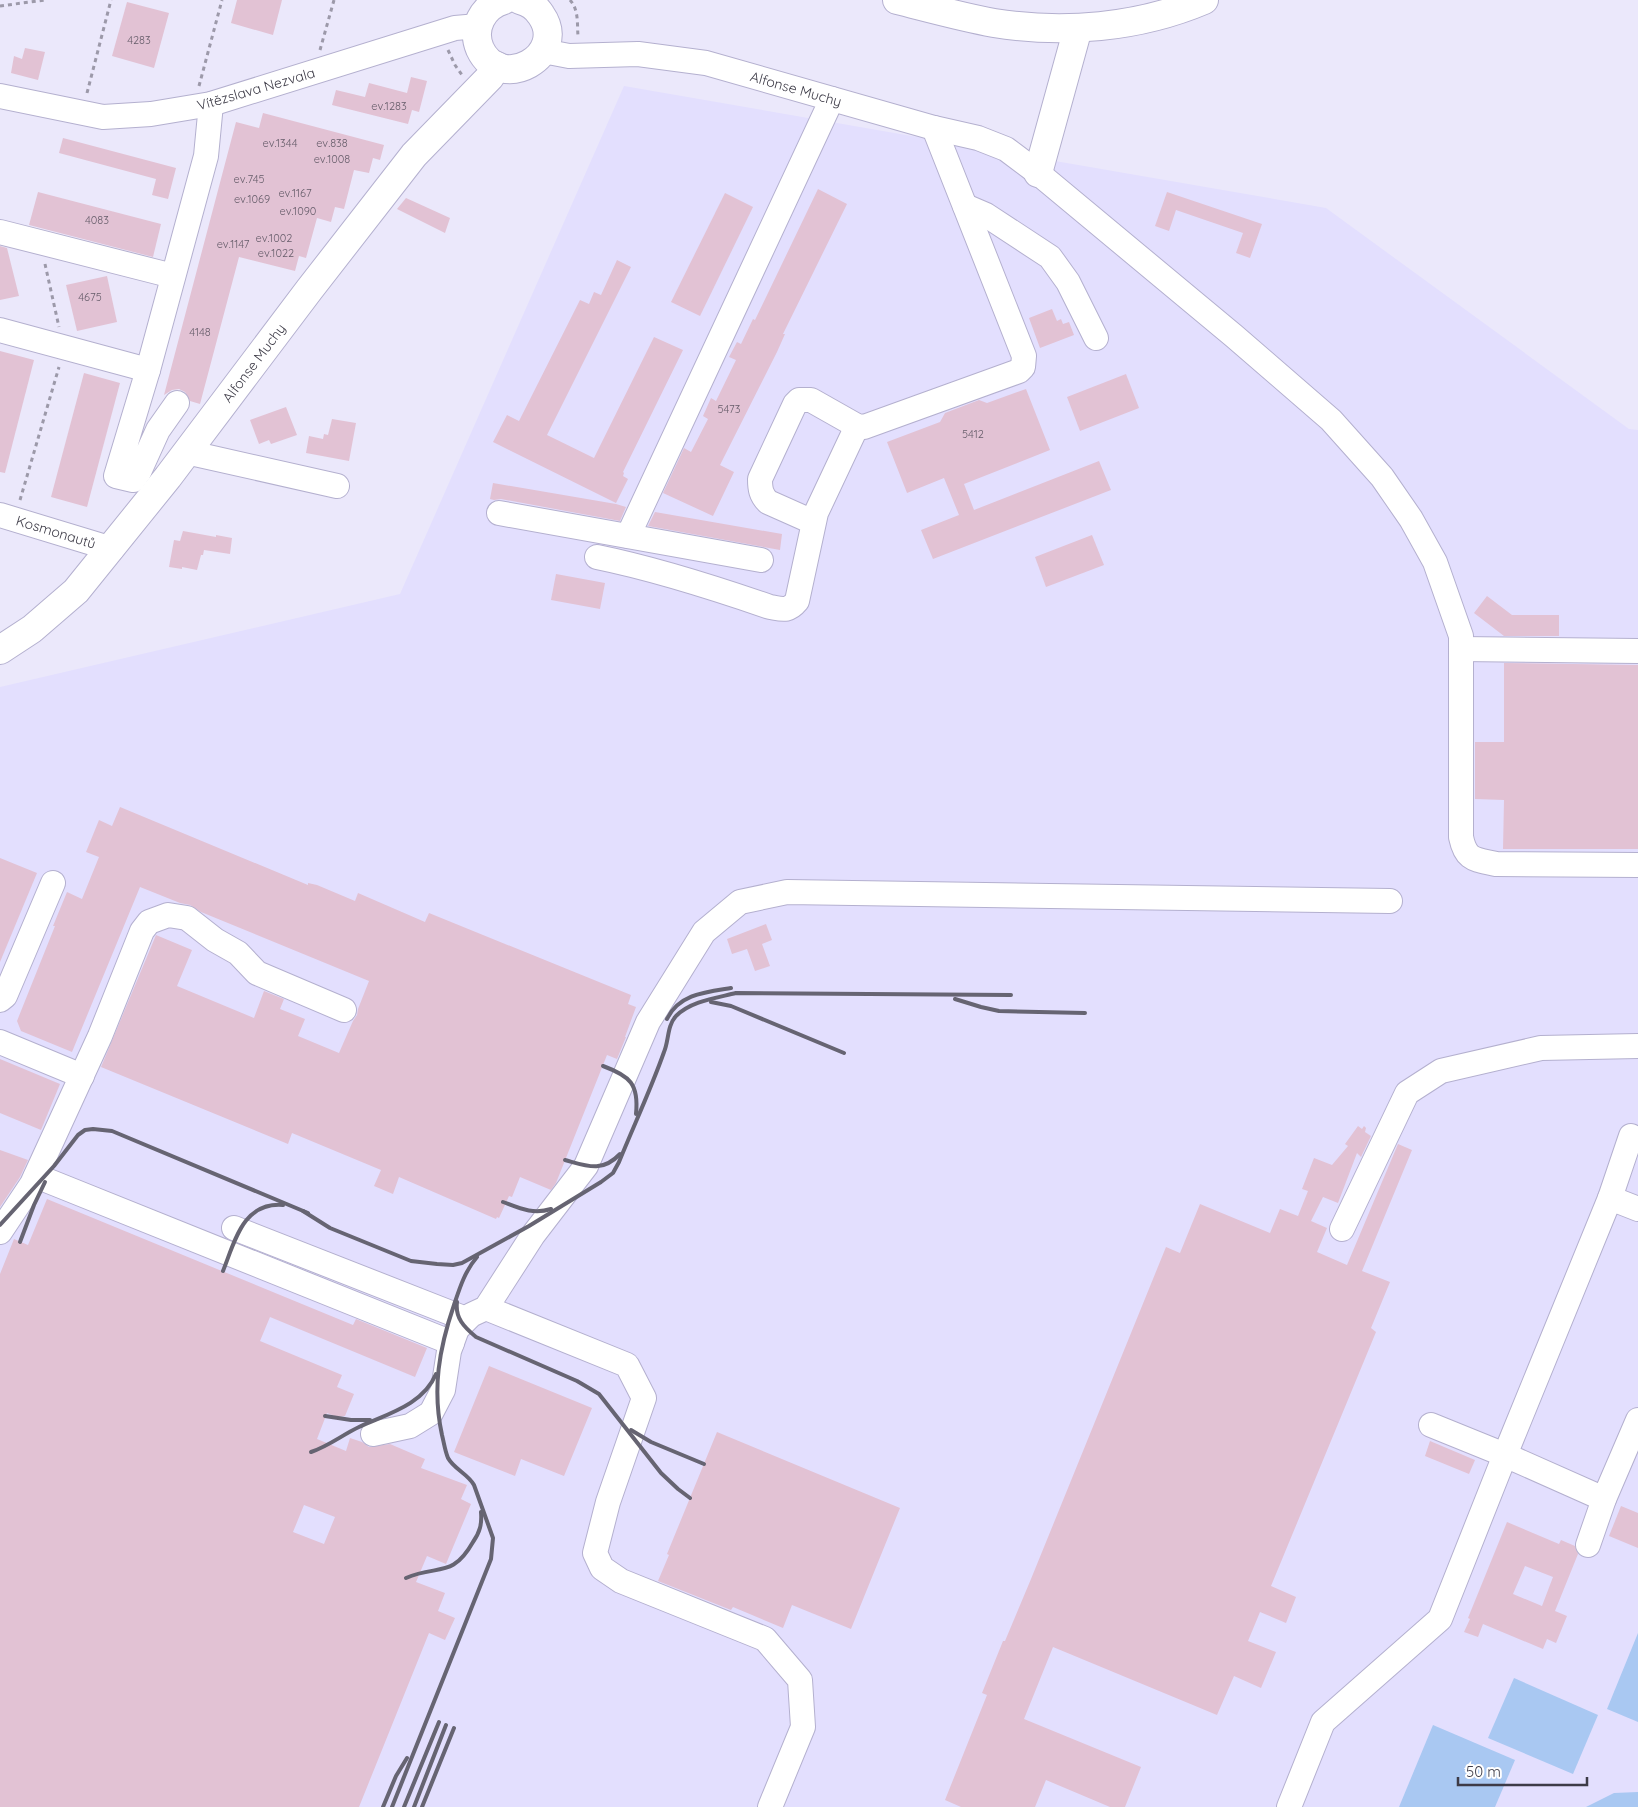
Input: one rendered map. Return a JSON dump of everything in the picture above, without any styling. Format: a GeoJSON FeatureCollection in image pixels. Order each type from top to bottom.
{"type":"FeatureCollection","features":[{"type":"Feature","properties":{"kind":"main road"},"geometry":{"type":"LineString","coordinates":[[504,0],[485,11],[478,26],[478,42],[480,49],[490,62],[506,69],[523,68],[538,58],[543,51],[547,34],[543,17],[535,3]]}},
{"type":"Feature","properties":{"kind":"main road"},"geometry":{"type":"LineString","coordinates":[[897,0],[992,22],[1030,27],[1078,28],[1140,20],[1204,0]]}},
{"type":"Feature","properties":{"kind":"main road"},"geometry":{"type":"LineString","coordinates":[[1038,173],[1078,28]]}},
{"type":"Feature","properties":{"kind":"main road","name":"Alfonse Muchy"},"geometry":{"type":"LineString","coordinates":[[0,650],[32,629],[76,591],[112,549],[414,155],[490,77],[497,66]]}},
{"type":"Feature","properties":{"kind":"street","name":"Vítězslava Nezvala"},"geometry":{"type":"LineString","coordinates":[[0,96],[103,117],[151,114],[203,105],[314,73],[442,32],[462,27],[478,26]]}},
{"type":"Feature","properties":{"kind":"street","name":"Alfonse Muchy"},"geometry":{"type":"LineString","coordinates":[[543,51],[559,55],[579,56],[638,54],[706,63],[934,128],[978,138],[1006,149],[1038,173],[1234,336],[1331,420],[1382,477],[1411,519],[1435,562],[1461,636],[1461,837],[1464,850],[1474,859],[1496,864],[1638,865]]}},
{"type":"Feature","properties":{"kind":"street"},"geometry":{"type":"LineString","coordinates":[[628,536],[832,99]]}},
{"type":"Feature","properties":{"kind":"street"},"geometry":{"type":"LineString","coordinates":[[177,403],[158,430],[139,472],[133,480],[116,476],[148,370],[206,156],[203,105]]}},
{"type":"Feature","properties":{"kind":"street"},"geometry":{"type":"LineString","coordinates":[[813,522],[768,502],[763,497],[760,488],[760,479],[794,404],[800,400],[811,400],[857,426],[864,427],[1019,371],[1023,367],[1024,356],[934,128]]}},
{"type":"Feature","properties":{"kind":"street"},"geometry":{"type":"LineString","coordinates":[[965,206],[986,215],[1050,257],[1068,282],[1096,338]]}},
{"type":"Feature","properties":{"kind":"street"},"geometry":{"type":"LineString","coordinates":[[0,232],[173,276]]}},
{"type":"Feature","properties":{"kind":"street"},"geometry":{"type":"LineString","coordinates":[[0,330],[148,370]]}},
{"type":"Feature","properties":{"kind":"street"},"geometry":{"type":"LineString","coordinates":[[597,557],[674,575],[782,609],[792,607],[797,601],[813,522],[857,426]]}},
{"type":"Feature","properties":{"kind":"street"},"geometry":{"type":"LineString","coordinates":[[186,452],[337,486]]}},
{"type":"Feature","properties":{"kind":"street"},"geometry":{"type":"LineString","coordinates":[[499,513],[761,560]]}},
{"type":"Feature","properties":{"kind":"street","name":"Kosmonautů"},"geometry":{"type":"LineString","coordinates":[[8,517],[112,549]]}},
{"type":"Feature","properties":{"kind":"street"},"geometry":{"type":"LineString","coordinates":[[1461,650],[1638,651]]}},
{"type":"Feature","properties":{"kind":"street"},"geometry":{"type":"LineString","coordinates":[[0,1000],[5,996],[53,883]]}},
{"type":"Feature","properties":{"kind":"street"},"geometry":{"type":"LineString","coordinates":[[373,1434],[410,1426],[431,1413],[443,1390],[452,1343],[457,1328],[476,1314],[586,1166],[648,1022],[704,932],[740,902],[787,892],[1390,901]]}},
{"type":"Feature","properties":{"kind":"street"},"geometry":{"type":"LineString","coordinates":[[0,1232],[23,1200],[36,1176],[100,1036],[142,931],[149,922],[168,915],[187,918],[215,940],[238,953],[249,967],[266,978],[344,1010]]}},
{"type":"Feature","properties":{"kind":"street"},"geometry":{"type":"LineString","coordinates":[[0,1042],[82,1076]]}},
{"type":"Feature","properties":{"kind":"street"},"geometry":{"type":"LineString","coordinates":[[1342,1229],[1407,1092],[1441,1071],[1541,1048],[1638,1046]]}},
{"type":"Feature","properties":{"kind":"street"},"geometry":{"type":"LineString","coordinates":[[1289,1807],[1323,1722],[1440,1619],[1610,1198],[1631,1136]]}},
{"type":"Feature","properties":{"kind":"street"},"geometry":{"type":"LineString","coordinates":[[36,1176],[452,1343]]}},
{"type":"Feature","properties":{"kind":"street"},"geometry":{"type":"LineString","coordinates":[[1610,1198],[1638,1209]]}},
{"type":"Feature","properties":{"kind":"street"},"geometry":{"type":"LineString","coordinates":[[234,1228],[476,1314],[627,1365],[644,1398],[608,1502],[595,1553],[602,1568],[621,1580],[765,1639],[800,1680],[803,1727],[770,1807]]}},
{"type":"Feature","properties":{"kind":"street"},"geometry":{"type":"LineString","coordinates":[[1588,1545],[1604,1499],[1638,1420]]}},
{"type":"Feature","properties":{"kind":"street"},"geometry":{"type":"LineString","coordinates":[[1432,1425],[1604,1499]]}},
{"type":"Feature","properties":{"kind":"path"},"geometry":{"type":"LineString","coordinates":[[0,6],[45,0]]}},
{"type":"Feature","properties":{"kind":"path"},"geometry":{"type":"LineString","coordinates":[[82,113],[111,0]]}},
{"type":"Feature","properties":{"kind":"path"},"geometry":{"type":"LineString","coordinates":[[203,105],[222,0]]}},
{"type":"Feature","properties":{"kind":"path"},"geometry":{"type":"LineString","coordinates":[[314,73],[334,0]]}},
{"type":"Feature","properties":{"kind":"path"},"geometry":{"type":"LineString","coordinates":[[570,0],[575,5],[576,11],[579,56]]}},
{"type":"Feature","properties":{"kind":"path"},"geometry":{"type":"LineString","coordinates":[[442,32],[455,65],[460,73],[477,90]]}},
{"type":"Feature","properties":{"kind":"path"},"geometry":{"type":"LineString","coordinates":[[8,517],[64,347],[40,242]]}},
{"type":"Feature","properties":{"kind":"shaded area"},"geometry":{"type":"Polygon","coordinates":[[[624,86],[1326,208],[1629,429],[1638,430],[1638,1807],[0,1807],[0,687],[400,594],[624,86]]]}},
{"type":"Feature","properties":{"kind":"water"},"geometry":{"type":"Polygon","coordinates":[[[1638,1633],[1638,1722],[1607,1709],[1638,1633]]]}},
{"type":"Feature","properties":{"kind":"water"},"geometry":{"type":"Polygon","coordinates":[[[1514,1678],[1598,1715],[1573,1774],[1488,1738],[1514,1678]]]}},
{"type":"Feature","properties":{"kind":"water"},"geometry":{"type":"Polygon","coordinates":[[[1433,1725],[1515,1760],[1495,1807],[1399,1807],[1433,1725]]]}},
{"type":"Feature","properties":{"kind":"water"},"geometry":{"type":"Polygon","coordinates":[[[1638,1792],[1638,1807],[1586,1807],[1614,1793],[1638,1792]]]}},
{"type":"Feature","properties":{"kind":"building"},"geometry":{"type":"Polygon","coordinates":[[[237,0],[282,0],[273,35],[231,23],[237,0]]]}},
{"type":"Feature","properties":{"kind":"building"},"geometry":{"type":"Polygon","coordinates":[[[127,2],[169,13],[154,68],[112,56],[127,2]]]}},
{"type":"Feature","properties":{"kind":"building"},"geometry":{"type":"Polygon","coordinates":[[[25,48],[45,52],[38,80],[11,73],[14,56],[22,59],[25,48]]]}},
{"type":"Feature","properties":{"kind":"building"},"geometry":{"type":"Polygon","coordinates":[[[411,77],[427,81],[419,112],[412,110],[408,124],[332,105],[336,90],[365,97],[369,83],[407,93],[411,77]]]}},
{"type":"Feature","properties":{"kind":"building"},"geometry":{"type":"Polygon","coordinates":[[[263,113],[384,145],[380,160],[373,158],[369,173],[354,170],[344,209],[335,207],[331,222],[317,218],[306,258],[299,256],[295,271],[239,257],[200,404],[190,401],[185,392],[179,389],[172,390],[164,395],[236,122],[259,128],[263,113]]]}},
{"type":"Feature","properties":{"kind":"building"},"geometry":{"type":"Polygon","coordinates":[[[63,138],[176,168],[168,199],[152,195],[156,179],[59,153],[63,138]]]}},
{"type":"Feature","properties":{"kind":"building"},"geometry":{"type":"Polygon","coordinates":[[[818,189],[847,204],[783,334],[785,334],[777,352],[720,465],[734,472],[713,516],[663,493],[684,448],[691,452],[708,419],[703,416],[711,398],[716,401],[736,360],[729,357],[737,342],[741,344],[753,319],[755,320],[818,189]]]}},
{"type":"Feature","properties":{"kind":"building"},"geometry":{"type":"Polygon","coordinates":[[[38,192],[161,224],[153,257],[29,225],[38,192]]]}},
{"type":"Feature","properties":{"kind":"building"},"geometry":{"type":"Polygon","coordinates":[[[1167,192],[1262,224],[1250,258],[1236,253],[1243,233],[1176,210],[1169,231],[1155,226],[1167,192]]]}},
{"type":"Feature","properties":{"kind":"building"},"geometry":{"type":"Polygon","coordinates":[[[725,193],[753,207],[700,316],[671,302],[725,193]]]}},
{"type":"Feature","properties":{"kind":"building"},"geometry":{"type":"Polygon","coordinates":[[[406,198],[450,218],[445,233],[397,209],[406,198]]]}},
{"type":"Feature","properties":{"kind":"building"},"geometry":{"type":"Polygon","coordinates":[[[0,246],[7,248],[19,296],[0,300],[0,246]]]}},
{"type":"Feature","properties":{"kind":"building"},"geometry":{"type":"Polygon","coordinates":[[[617,260],[631,267],[547,435],[594,458],[654,337],[683,350],[623,472],[623,476],[628,479],[616,503],[493,442],[507,415],[519,421],[580,300],[589,304],[594,292],[601,295],[617,260]]]}},
{"type":"Feature","properties":{"kind":"building"},"geometry":{"type":"Polygon","coordinates":[[[107,276],[117,322],[77,331],[66,285],[107,276]]]}},
{"type":"Feature","properties":{"kind":"building"},"geometry":{"type":"Polygon","coordinates":[[[1052,309],[1057,321],[1061,319],[1063,324],[1069,322],[1074,335],[1040,348],[1029,318],[1052,309]]]}},
{"type":"Feature","properties":{"kind":"building"},"geometry":{"type":"Polygon","coordinates":[[[0,351],[34,360],[5,473],[0,472],[0,351]]]}},
{"type":"Feature","properties":{"kind":"building"},"geometry":{"type":"Polygon","coordinates":[[[84,373],[120,383],[87,507],[51,497],[84,373]]]}},
{"type":"Feature","properties":{"kind":"building"},"geometry":{"type":"Polygon","coordinates":[[[1126,374],[1139,408],[1080,431],[1067,397],[1126,374]]]}},
{"type":"Feature","properties":{"kind":"building"},"geometry":{"type":"Polygon","coordinates":[[[1026,389],[1050,450],[964,484],[974,510],[1099,461],[1111,490],[933,559],[921,530],[959,515],[944,478],[907,493],[887,442],[940,422],[945,413],[979,400],[987,403],[1026,389]]]}},
{"type":"Feature","properties":{"kind":"building"},"geometry":{"type":"Polygon","coordinates":[[[286,407],[297,435],[271,444],[269,440],[259,444],[250,420],[286,407]]]}},
{"type":"Feature","properties":{"kind":"building"},"geometry":{"type":"Polygon","coordinates":[[[332,419],[356,423],[349,461],[306,453],[309,436],[323,439],[324,434],[328,435],[332,419]]]}},
{"type":"Feature","properties":{"kind":"building"},"geometry":{"type":"Polygon","coordinates":[[[493,483],[626,507],[620,521],[501,499],[494,500],[490,499],[493,483]]]}},
{"type":"Feature","properties":{"kind":"building"},"geometry":{"type":"Polygon","coordinates":[[[655,512],[782,534],[780,550],[648,526],[655,512]]]}},
{"type":"Feature","properties":{"kind":"building"},"geometry":{"type":"Polygon","coordinates":[[[183,531],[232,538],[230,554],[204,550],[197,570],[169,567],[174,540],[180,541],[183,531]]]}},
{"type":"Feature","properties":{"kind":"building"},"geometry":{"type":"Polygon","coordinates":[[[1092,535],[1104,565],[1046,587],[1035,557],[1092,535]]]}},
{"type":"Feature","properties":{"kind":"building"},"geometry":{"type":"Polygon","coordinates":[[[556,574],[605,583],[600,609],[551,600],[556,574]]]}},
{"type":"Feature","properties":{"kind":"building"},"geometry":{"type":"Polygon","coordinates":[[[1487,596],[1512,615],[1559,615],[1559,636],[1504,636],[1474,613],[1487,596]]]}},
{"type":"Feature","properties":{"kind":"building"},"geometry":{"type":"Polygon","coordinates":[[[1504,663],[1638,665],[1638,849],[1503,849],[1504,800],[1475,799],[1475,742],[1504,742],[1504,663]]]}},
{"type":"Feature","properties":{"kind":"building"},"geometry":{"type":"Polygon","coordinates":[[[120,807],[308,885],[308,883],[317,885],[355,901],[358,893],[425,922],[429,913],[631,995],[628,1004],[636,1007],[617,1059],[607,1055],[556,1183],[551,1190],[520,1177],[512,1197],[509,1196],[499,1218],[497,1217],[496,1219],[399,1177],[393,1194],[374,1186],[381,1170],[292,1133],[288,1144],[101,1067],[156,935],[192,950],[177,986],[254,1018],[264,991],[284,999],[280,1009],[305,1019],[298,1036],[339,1053],[357,1015],[369,981],[201,912],[190,905],[180,903],[140,887],[72,1052],[21,1031],[17,1021],[67,892],[82,899],[99,857],[86,852],[99,820],[112,826],[120,807]]]}},
{"type":"Feature","properties":{"kind":"building"},"geometry":{"type":"Polygon","coordinates":[[[0,858],[37,873],[0,962],[0,858]]]}},
{"type":"Feature","properties":{"kind":"building"},"geometry":{"type":"Polygon","coordinates":[[[766,924],[772,940],[762,944],[770,966],[755,971],[747,949],[732,954],[727,939],[766,924]]]}},
{"type":"Feature","properties":{"kind":"building"},"geometry":{"type":"Polygon","coordinates":[[[0,1059],[60,1084],[41,1130],[0,1113],[0,1059]]]}},
{"type":"Feature","properties":{"kind":"building"},"geometry":{"type":"Polygon","coordinates":[[[1358,1126],[1362,1129],[1364,1126],[1366,1128],[1365,1132],[1371,1136],[1361,1157],[1357,1153],[1338,1203],[1323,1197],[1311,1221],[1327,1228],[1317,1252],[1347,1265],[1398,1144],[1412,1150],[1362,1271],[1390,1282],[1371,1328],[1376,1332],[1271,1586],[1296,1597],[1286,1623],[1260,1612],[1248,1641],[1276,1652],[1261,1688],[1234,1676],[1217,1715],[1053,1647],[1024,1719],[1141,1767],[1125,1807],[1110,1807],[1046,1780],[1035,1807],[961,1807],[945,1800],[987,1695],[982,1693],[1031,1579],[1166,1247],[1180,1253],[1200,1204],[1270,1233],[1280,1209],[1298,1216],[1308,1191],[1302,1189],[1314,1158],[1332,1165],[1348,1146],[1345,1144],[1358,1126]]]}},
{"type":"Feature","properties":{"kind":"building"},"geometry":{"type":"Polygon","coordinates":[[[0,1150],[28,1160],[20,1177],[0,1207],[0,1150]]]}},
{"type":"Feature","properties":{"kind":"building"},"geometry":{"type":"Polygon","coordinates":[[[47,1199],[353,1325],[356,1319],[427,1348],[415,1377],[270,1317],[260,1341],[342,1375],[337,1387],[354,1394],[345,1416],[337,1417],[327,1413],[317,1439],[346,1451],[350,1438],[362,1442],[369,1447],[390,1444],[425,1459],[421,1468],[467,1485],[461,1499],[471,1504],[446,1564],[427,1556],[416,1582],[445,1593],[438,1611],[455,1618],[445,1640],[429,1633],[359,1807],[0,1807],[0,1274],[14,1239],[28,1245],[47,1199]],[[304,1505],[293,1532],[324,1544],[335,1517],[304,1505]]]}},
{"type":"Feature","properties":{"kind":"building"},"geometry":{"type":"Polygon","coordinates":[[[489,1366],[592,1408],[564,1476],[521,1459],[515,1476],[454,1452],[489,1366]]]}},
{"type":"Feature","properties":{"kind":"building"},"geometry":{"type":"Polygon","coordinates":[[[717,1432],[900,1508],[851,1629],[792,1605],[783,1628],[733,1607],[731,1610],[658,1581],[669,1555],[667,1554],[717,1432]]]}},
{"type":"Feature","properties":{"kind":"building"},"geometry":{"type":"Polygon","coordinates":[[[1430,1441],[1475,1460],[1469,1474],[1425,1456],[1430,1441]]]}},
{"type":"Feature","properties":{"kind":"building"},"geometry":{"type":"Polygon","coordinates":[[[1621,1506],[1638,1513],[1638,1548],[1609,1536],[1621,1506]]]}},
{"type":"Feature","properties":{"kind":"building"},"geometry":{"type":"Polygon","coordinates":[[[1507,1522],[1559,1544],[1561,1540],[1575,1546],[1578,1554],[1555,1611],[1567,1616],[1556,1643],[1547,1639],[1543,1649],[1483,1624],[1478,1637],[1464,1632],[1470,1619],[1468,1618],[1507,1522]],[[1525,1566],[1513,1594],[1542,1606],[1553,1577],[1525,1566]]]}},
{"type":"Feature","properties":{"kind":"railway"},"geometry":{"type":"LineString","coordinates":[[667,1019],[672,1011],[686,999],[703,993],[731,988]]}},
{"type":"Feature","properties":{"kind":"railway"},"geometry":{"type":"LineString","coordinates":[[303,1211],[330,1228],[411,1261],[453,1265],[462,1263],[529,1226],[613,1173],[654,1080],[666,1047],[671,1024],[676,1016],[689,1007],[736,993],[1011,995]]}},
{"type":"Feature","properties":{"kind":"railway"},"geometry":{"type":"LineString","coordinates":[[955,999],[999,1011],[1085,1013]]}},
{"type":"Feature","properties":{"kind":"railway"},"geometry":{"type":"LineString","coordinates":[[711,1002],[731,1006],[844,1053]]}},
{"type":"Feature","properties":{"kind":"railway"},"geometry":{"type":"LineString","coordinates":[[603,1066],[631,1082],[636,1095],[636,1114]]}},
{"type":"Feature","properties":{"kind":"railway"},"geometry":{"type":"LineString","coordinates":[[0,1225],[54,1166],[78,1135],[85,1130],[93,1129],[112,1131],[308,1213]]}},
{"type":"Feature","properties":{"kind":"railway"},"geometry":{"type":"LineString","coordinates":[[565,1160],[587,1166],[600,1166],[607,1164],[620,1154]]}},
{"type":"Feature","properties":{"kind":"railway"},"geometry":{"type":"LineString","coordinates":[[20,1242],[45,1182]]}},
{"type":"Feature","properties":{"kind":"railway"},"geometry":{"type":"LineString","coordinates":[[503,1202],[532,1211],[551,1209]]}},
{"type":"Feature","properties":{"kind":"railway"},"geometry":{"type":"LineString","coordinates":[[223,1271],[237,1236],[242,1226],[250,1217],[258,1210],[269,1206],[283,1205]]}},
{"type":"Feature","properties":{"kind":"railway"},"geometry":{"type":"LineString","coordinates":[[392,1807],[491,1559],[493,1538],[474,1485],[448,1458],[445,1450],[439,1418],[437,1385],[444,1337],[458,1292],[469,1268],[477,1257]]}},
{"type":"Feature","properties":{"kind":"railway"},"geometry":{"type":"LineString","coordinates":[[457,1302],[457,1313],[461,1322],[476,1337],[577,1381],[599,1394],[661,1473],[690,1498]]}},
{"type":"Feature","properties":{"kind":"railway"},"geometry":{"type":"LineString","coordinates":[[311,1452],[413,1401],[430,1385],[436,1374]]}},
{"type":"Feature","properties":{"kind":"railway"},"geometry":{"type":"LineString","coordinates":[[325,1416],[351,1420],[370,1420]]}},
{"type":"Feature","properties":{"kind":"railway"},"geometry":{"type":"LineString","coordinates":[[631,1430],[651,1442],[704,1464]]}},
{"type":"Feature","properties":{"kind":"railway"},"geometry":{"type":"LineString","coordinates":[[406,1578],[444,1569],[458,1561],[465,1554],[479,1531],[481,1512]]}},
{"type":"Feature","properties":{"kind":"railway"},"geometry":{"type":"LineString","coordinates":[[404,1807],[439,1722]]}},
{"type":"Feature","properties":{"kind":"railway"},"geometry":{"type":"LineString","coordinates":[[414,1807],[446,1725]]}},
{"type":"Feature","properties":{"kind":"railway"},"geometry":{"type":"LineString","coordinates":[[422,1807],[454,1728]]}},
{"type":"Feature","properties":{"kind":"railway"},"geometry":{"type":"LineString","coordinates":[[383,1807],[396,1776],[407,1758]]}}]}
